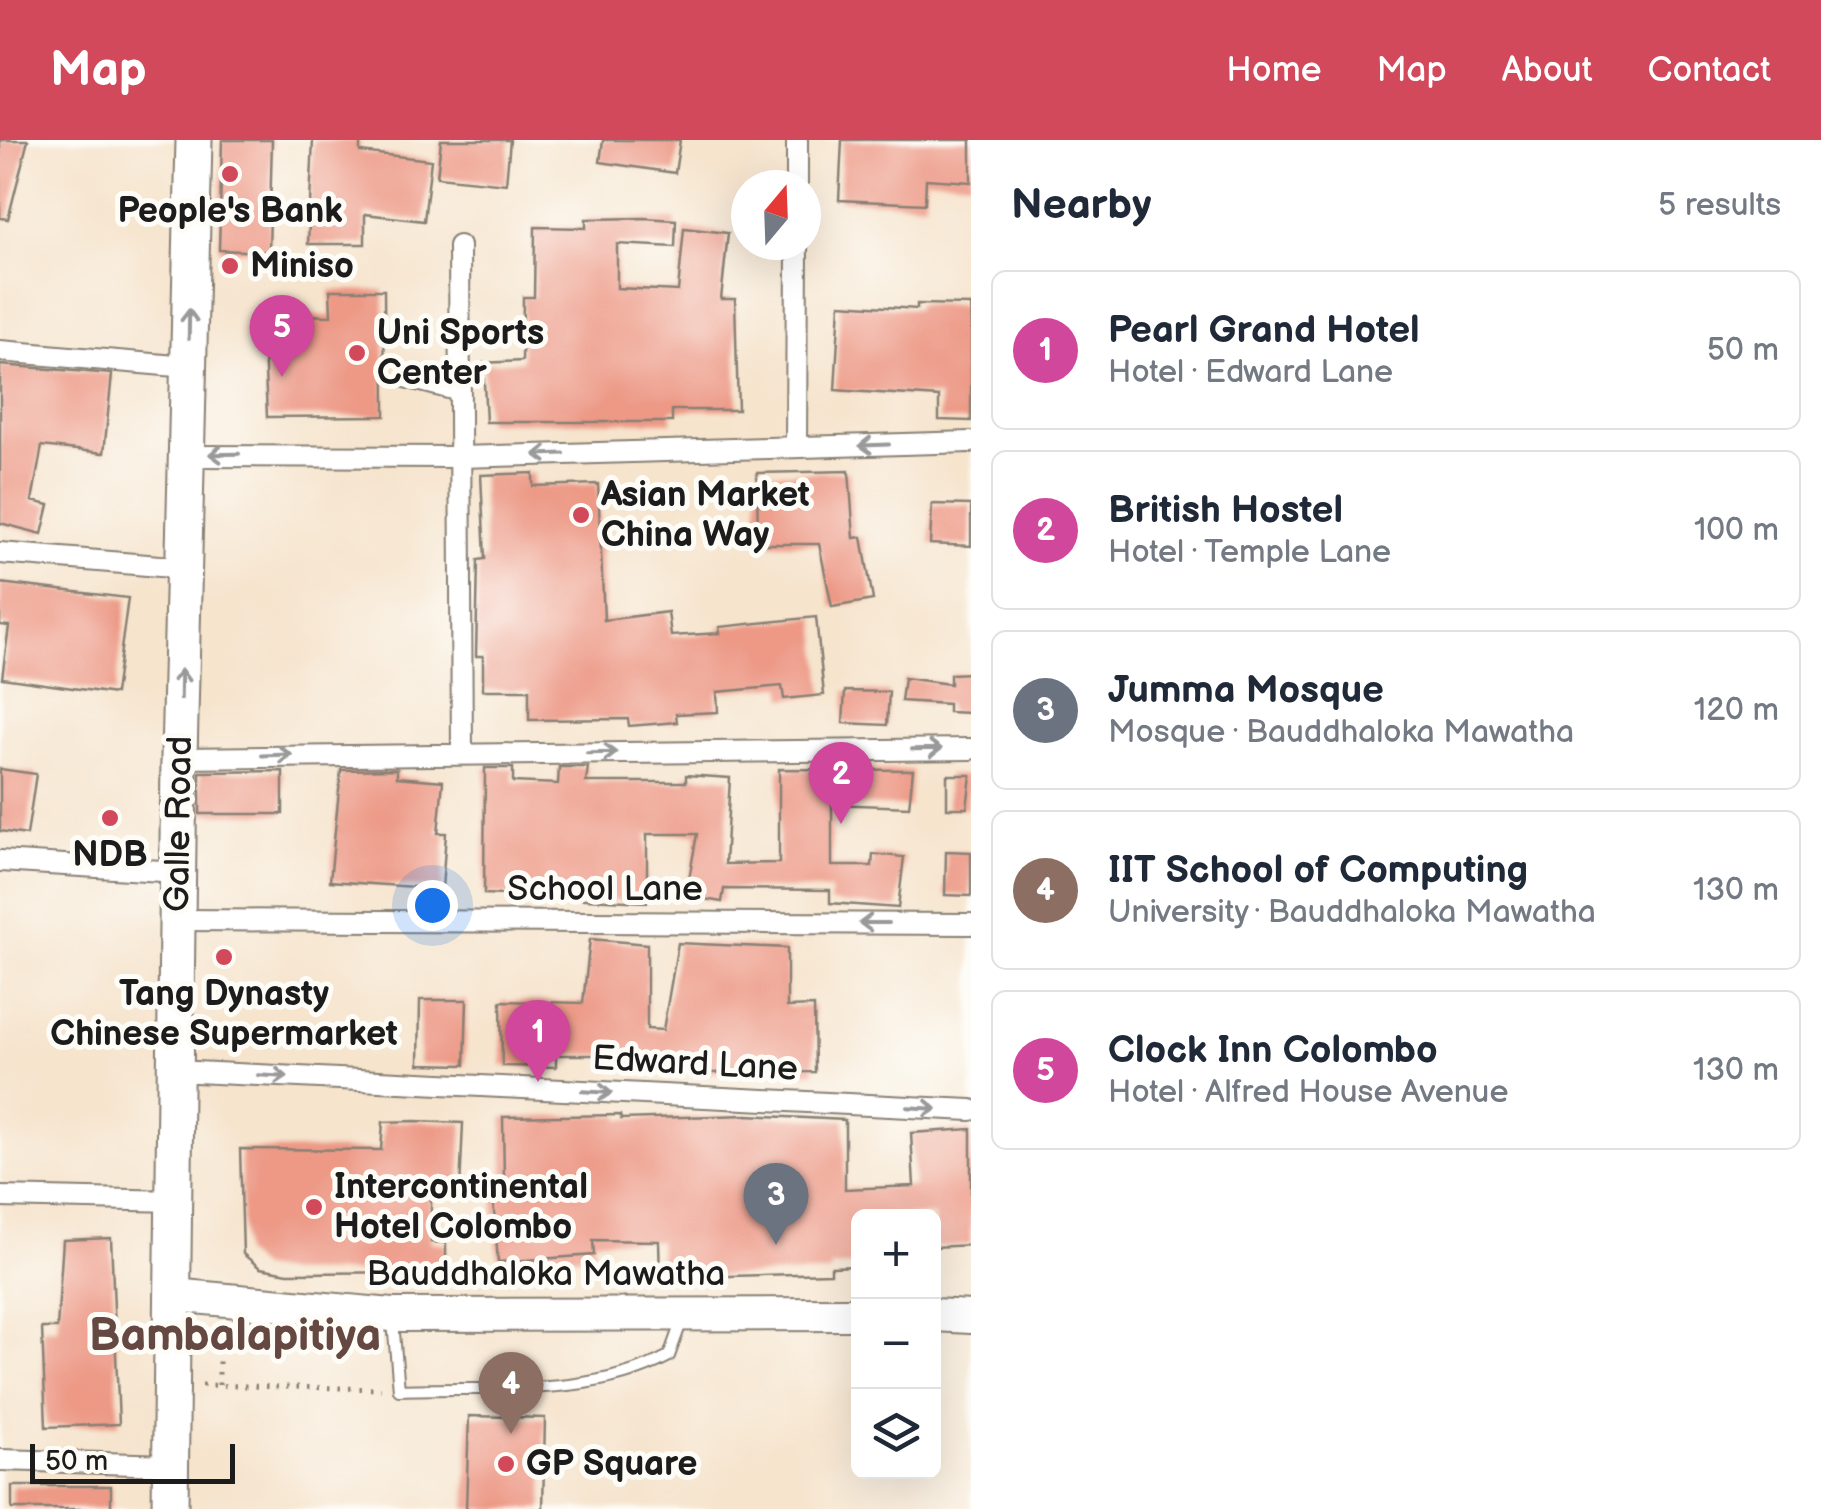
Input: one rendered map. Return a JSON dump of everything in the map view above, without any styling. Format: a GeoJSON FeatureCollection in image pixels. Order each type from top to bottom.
{"type":"FeatureCollection","features":[{"type":"Feature","properties":{"kind":"highway","name":"Galle Road"},"geometry":{"type":"LineString","coordinates":[[170,1509],[179,758],[194,140]]}},
{"type":"Feature","properties":{"kind":"main road","name":"Bauddhaloka Mawatha"},"geometry":{"type":"LineString","coordinates":[[174,1296],[392,1315],[851,1314]]}},
{"type":"Feature","properties":{"kind":"main road"},"geometry":{"type":"LineString","coordinates":[[941,1315],[971,1317]]}},
{"type":"Feature","properties":{"kind":"street"},"geometry":{"type":"LineString","coordinates":[[797,140],[797,170]]}},
{"type":"Feature","properties":{"kind":"street"},"geometry":{"type":"LineString","coordinates":[[459,246],[462,754]]}},
{"type":"Feature","properties":{"kind":"street"},"geometry":{"type":"LineString","coordinates":[[796,447],[797,260]]}},
{"type":"Feature","properties":{"kind":"street"},"geometry":{"type":"LineString","coordinates":[[0,351],[188,367]]}},
{"type":"Feature","properties":{"kind":"street"},"geometry":{"type":"LineString","coordinates":[[186,456],[460,457],[971,442]]}},
{"type":"Feature","properties":{"kind":"street"},"geometry":{"type":"LineString","coordinates":[[0,553],[184,568]]}},
{"type":"Feature","properties":{"kind":"street"},"geometry":{"type":"LineString","coordinates":[[179,758],[971,749]]}},
{"type":"Feature","properties":{"kind":"street"},"geometry":{"type":"LineString","coordinates":[[0,861],[178,872]]}},
{"type":"Feature","properties":{"kind":"street","name":"School Lane"},"geometry":{"type":"LineString","coordinates":[[178,920],[971,924]]}},
{"type":"Feature","properties":{"kind":"street","name":"Edward Lane"},"geometry":{"type":"LineString","coordinates":[[176,1071],[971,1110]]}},
{"type":"Feature","properties":{"kind":"street"},"geometry":{"type":"LineString","coordinates":[[0,1196],[176,1201]]}},
{"type":"Feature","properties":{"kind":"street"},"geometry":{"type":"LineString","coordinates":[[0,1460],[170,1466]]}},
{"type":"Feature","properties":{"kind":"lane"},"geometry":{"type":"LineString","coordinates":[[405,382],[460,396]]}},
{"type":"Feature","properties":{"kind":"lane"},"geometry":{"type":"LineString","coordinates":[[392,1315],[399,1390],[602,1382],[638,1373],[669,1356],[683,1315]]}},
{"type":"Feature","properties":{"kind":"path"},"geometry":{"type":"LineString","coordinates":[[219,1386],[220,1334],[261,1305]]}},
{"type":"Feature","properties":{"kind":"path"},"geometry":{"type":"LineString","coordinates":[[172,1385],[399,1390]]}},
{"type":"Feature","properties":{"kind":"building"},"geometry":{"type":"Polygon","coordinates":[[[0,140],[28,140],[8,219],[0,218],[0,140]]]}},
{"type":"Feature","properties":{"kind":"building"},"geometry":{"type":"Polygon","coordinates":[[[222,140],[272,140],[269,252],[219,250],[222,140]]]}},
{"type":"Feature","properties":{"kind":"building"},"geometry":{"type":"Polygon","coordinates":[[[313,140],[360,140],[360,152],[431,160],[424,221],[365,214],[365,244],[308,244],[313,140]]]}},
{"type":"Feature","properties":{"kind":"building"},"geometry":{"type":"Polygon","coordinates":[[[441,140],[510,140],[506,184],[437,177],[441,140]]]}},
{"type":"Feature","properties":{"kind":"building"},"geometry":{"type":"Polygon","coordinates":[[[603,140],[680,140],[675,173],[600,162],[603,140]]]}},
{"type":"Feature","properties":{"kind":"building"},"geometry":{"type":"Polygon","coordinates":[[[842,140],[971,140],[971,182],[926,179],[925,204],[839,200],[842,140]]]}},
{"type":"Feature","properties":{"kind":"building"},"geometry":{"type":"Polygon","coordinates":[[[586,219],[676,220],[675,247],[617,244],[617,288],[678,291],[684,228],[728,233],[721,299],[735,299],[738,410],[672,410],[672,422],[486,422],[483,363],[522,361],[523,297],[534,297],[535,227],[586,228],[586,219]]]}},
{"type":"Feature","properties":{"kind":"building"},"geometry":{"type":"Polygon","coordinates":[[[330,290],[384,290],[385,416],[267,417],[264,346],[268,347],[269,314],[331,316],[330,290]]]}},
{"type":"Feature","properties":{"kind":"building"},"geometry":{"type":"Polygon","coordinates":[[[840,304],[917,309],[917,304],[971,305],[971,421],[939,420],[939,397],[835,390],[840,304]]]}},
{"type":"Feature","properties":{"kind":"building"},"geometry":{"type":"Polygon","coordinates":[[[0,365],[112,374],[104,453],[42,446],[32,501],[49,505],[42,534],[0,523],[0,365]]]}},
{"type":"Feature","properties":{"kind":"building"},"geometry":{"type":"Polygon","coordinates":[[[849,471],[854,538],[862,537],[873,600],[832,607],[819,544],[758,544],[757,473],[849,471]]]}},
{"type":"Feature","properties":{"kind":"building"},"geometry":{"type":"Polygon","coordinates":[[[533,473],[533,486],[598,484],[604,620],[668,612],[671,636],[720,633],[719,627],[816,617],[824,695],[784,699],[782,686],[717,692],[718,712],[676,714],[677,722],[629,726],[628,719],[529,720],[529,690],[483,690],[483,656],[476,656],[478,560],[485,559],[481,475],[533,473]]]}},
{"type":"Feature","properties":{"kind":"building"},"geometry":{"type":"Polygon","coordinates":[[[932,504],[971,505],[971,546],[930,544],[932,504]]]}},
{"type":"Feature","properties":{"kind":"building"},"geometry":{"type":"Polygon","coordinates":[[[0,583],[128,598],[115,694],[2,678],[9,626],[0,625],[0,583]]]}},
{"type":"Feature","properties":{"kind":"building"},"geometry":{"type":"Polygon","coordinates":[[[971,673],[971,713],[948,712],[948,704],[901,701],[904,678],[950,684],[950,674],[971,673]]]}},
{"type":"Feature","properties":{"kind":"building"},"geometry":{"type":"Polygon","coordinates":[[[845,691],[889,692],[887,725],[843,723],[845,691]]]}},
{"type":"Feature","properties":{"kind":"building"},"geometry":{"type":"Polygon","coordinates":[[[559,767],[588,767],[586,782],[686,782],[686,775],[730,778],[725,864],[779,863],[779,769],[913,770],[909,807],[832,804],[832,866],[872,866],[873,854],[904,857],[898,908],[830,903],[830,890],[724,889],[722,902],[686,896],[697,834],[647,834],[647,902],[484,894],[485,768],[513,768],[513,782],[558,784],[559,767]]]}},
{"type":"Feature","properties":{"kind":"building"},"geometry":{"type":"Polygon","coordinates":[[[0,769],[36,774],[27,835],[0,831],[0,769]]]}},
{"type":"Feature","properties":{"kind":"building"},"geometry":{"type":"Polygon","coordinates":[[[397,769],[397,777],[443,781],[438,833],[446,833],[442,889],[330,881],[341,770],[397,769]]]}},
{"type":"Feature","properties":{"kind":"building"},"geometry":{"type":"Polygon","coordinates":[[[283,771],[283,814],[200,814],[200,772],[283,771]]]}},
{"type":"Feature","properties":{"kind":"building"},"geometry":{"type":"Polygon","coordinates":[[[947,775],[971,775],[967,808],[947,808],[947,775]]]}},
{"type":"Feature","properties":{"kind":"building"},"geometry":{"type":"Polygon","coordinates":[[[946,851],[971,852],[971,896],[945,895],[946,851]]]}},
{"type":"Feature","properties":{"kind":"building"},"geometry":{"type":"Polygon","coordinates":[[[590,939],[647,944],[647,1029],[663,1030],[678,943],[787,948],[787,1007],[814,1006],[815,1072],[707,1073],[707,1069],[653,1067],[653,1055],[556,1055],[556,1067],[502,1066],[501,1001],[583,1003],[590,939]]]}},
{"type":"Feature","properties":{"kind":"building"},"geometry":{"type":"Polygon","coordinates":[[[420,1000],[467,1000],[465,1065],[419,1064],[420,1000]]]}},
{"type":"Feature","properties":{"kind":"building"},"geometry":{"type":"Polygon","coordinates":[[[747,1115],[845,1120],[845,1189],[914,1186],[911,1133],[971,1129],[971,1245],[941,1247],[941,1209],[851,1209],[851,1266],[831,1267],[831,1273],[660,1278],[659,1241],[593,1240],[594,1255],[498,1262],[492,1184],[504,1183],[503,1117],[747,1115]]]}},
{"type":"Feature","properties":{"kind":"building","name":"Intercontinental Hotel Colombo"},"geometry":{"type":"Polygon","coordinates":[[[383,1122],[463,1123],[460,1190],[431,1189],[431,1242],[446,1243],[446,1272],[288,1273],[260,1268],[243,1254],[240,1149],[381,1150],[383,1122]]]}},
{"type":"Feature","properties":{"kind":"building"},"geometry":{"type":"Polygon","coordinates":[[[111,1238],[119,1424],[46,1427],[42,1328],[57,1328],[63,1240],[111,1238]]]}},
{"type":"Feature","properties":{"kind":"building","name":"GP Square"},"geometry":{"type":"Polygon","coordinates":[[[469,1416],[545,1418],[543,1509],[466,1509],[469,1416]]]}},
{"type":"Feature","properties":{"kind":"building"},"geometry":{"type":"Polygon","coordinates":[[[12,1486],[111,1486],[111,1509],[12,1509],[12,1486]]]}},
{"type":"Feature","properties":{"kind":"place","name":"People's Bank"},"geometry":{"type":"Point","coordinates":[230,174]}},
{"type":"Feature","properties":{"kind":"place","name":"Miniso"},"geometry":{"type":"Point","coordinates":[230,266]}},
{"type":"Feature","properties":{"kind":"place","name":"Uni Sports Center"},"geometry":{"type":"Point","coordinates":[357,353]}},
{"type":"Feature","properties":{"kind":"place","name":"Clock Inn Colombo"},"geometry":{"type":"Point","coordinates":[282,377]}},
{"type":"Feature","properties":{"kind":"place","name":"Asian Market China Way"},"geometry":{"type":"Point","coordinates":[581,515]}},
{"type":"Feature","properties":{"kind":"place","name":"NDB"},"geometry":{"type":"Point","coordinates":[110,818]}},
{"type":"Feature","properties":{"kind":"place","name":"British Hostel"},"geometry":{"type":"Point","coordinates":[841,824]}},
{"type":"Feature","properties":{"kind":"place","name":"Tang Dynasty Chinese Supermarket"},"geometry":{"type":"Point","coordinates":[224,957]}},
{"type":"Feature","properties":{"kind":"place","name":"Pearl Grand Hotel"},"geometry":{"type":"Point","coordinates":[538,1082]}},
{"type":"Feature","properties":{"kind":"place","name":"Intercontinental Hotel Colombo"},"geometry":{"type":"Point","coordinates":[314,1207]}},
{"type":"Feature","properties":{"kind":"place","name":"Jumma Mosque"},"geometry":{"type":"Point","coordinates":[776,1245]}},
{"type":"Feature","properties":{"kind":"place","name":"IIT School of Computing"},"geometry":{"type":"Point","coordinates":[511,1434]}},
{"type":"Feature","properties":{"kind":"place","name":"GP Square"},"geometry":{"type":"Point","coordinates":[506,1464]}},
{"type":"Feature","properties":{"kind":"district","name":"Bambalapitiya"},"geometry":{"type":"Point","coordinates":[235,1336]}}]}
